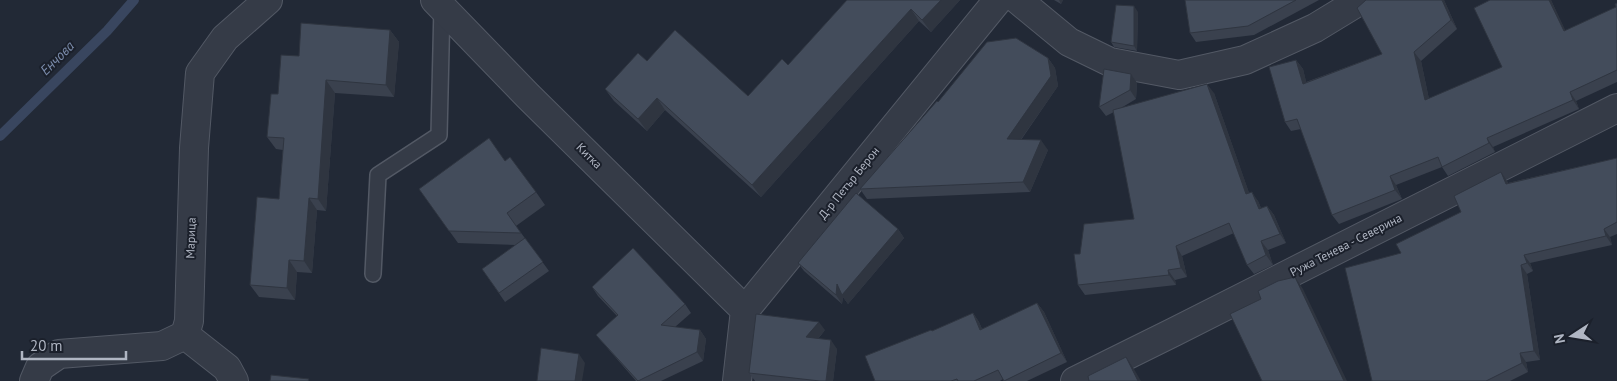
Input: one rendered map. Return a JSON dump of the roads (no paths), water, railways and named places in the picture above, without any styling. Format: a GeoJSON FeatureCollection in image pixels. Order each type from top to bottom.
{"type":"FeatureCollection","features":[{"type":"Feature","properties":{"kind":"street","name":"Марица"},"geometry":{"type":"LineString","coordinates":[[185,334],[189,321],[194,148],[200,74],[225,38],[268,0]]}},
{"type":"Feature","properties":{"kind":"street","name":"Д-р Петър Берон"},"geometry":{"type":"LineString","coordinates":[[746,310],[998,0]]}},
{"type":"Feature","properties":{"kind":"street"},"geometry":{"type":"LineString","coordinates":[[1018,0],[1069,42],[1110,62],[1179,74],[1245,60],[1315,28],[1361,0]]}},
{"type":"Feature","properties":{"kind":"street","name":"Китка"},"geometry":{"type":"LineString","coordinates":[[440,2],[528,96],[746,310]]}},
{"type":"Feature","properties":{"kind":"street","name":"Ружа Тенева - Северина"},"geometry":{"type":"LineString","coordinates":[[1075,381],[1617,108]]}},
{"type":"Feature","properties":{"kind":"street"},"geometry":{"type":"LineString","coordinates":[[737,381],[746,310]]}},
{"type":"Feature","properties":{"kind":"street"},"geometry":{"type":"LineString","coordinates":[[34,381],[40,367],[59,354],[162,346],[185,334],[227,368],[234,381]]}},
{"type":"Feature","properties":{"kind":"lane"},"geometry":{"type":"LineString","coordinates":[[373,274],[378,175],[439,135],[440,2]]}},
{"type":"Feature","properties":{"kind":"waterway","name":"Енчова"},"geometry":{"type":"LineString","coordinates":[[0,136],[107,31],[134,0]]}}]}
